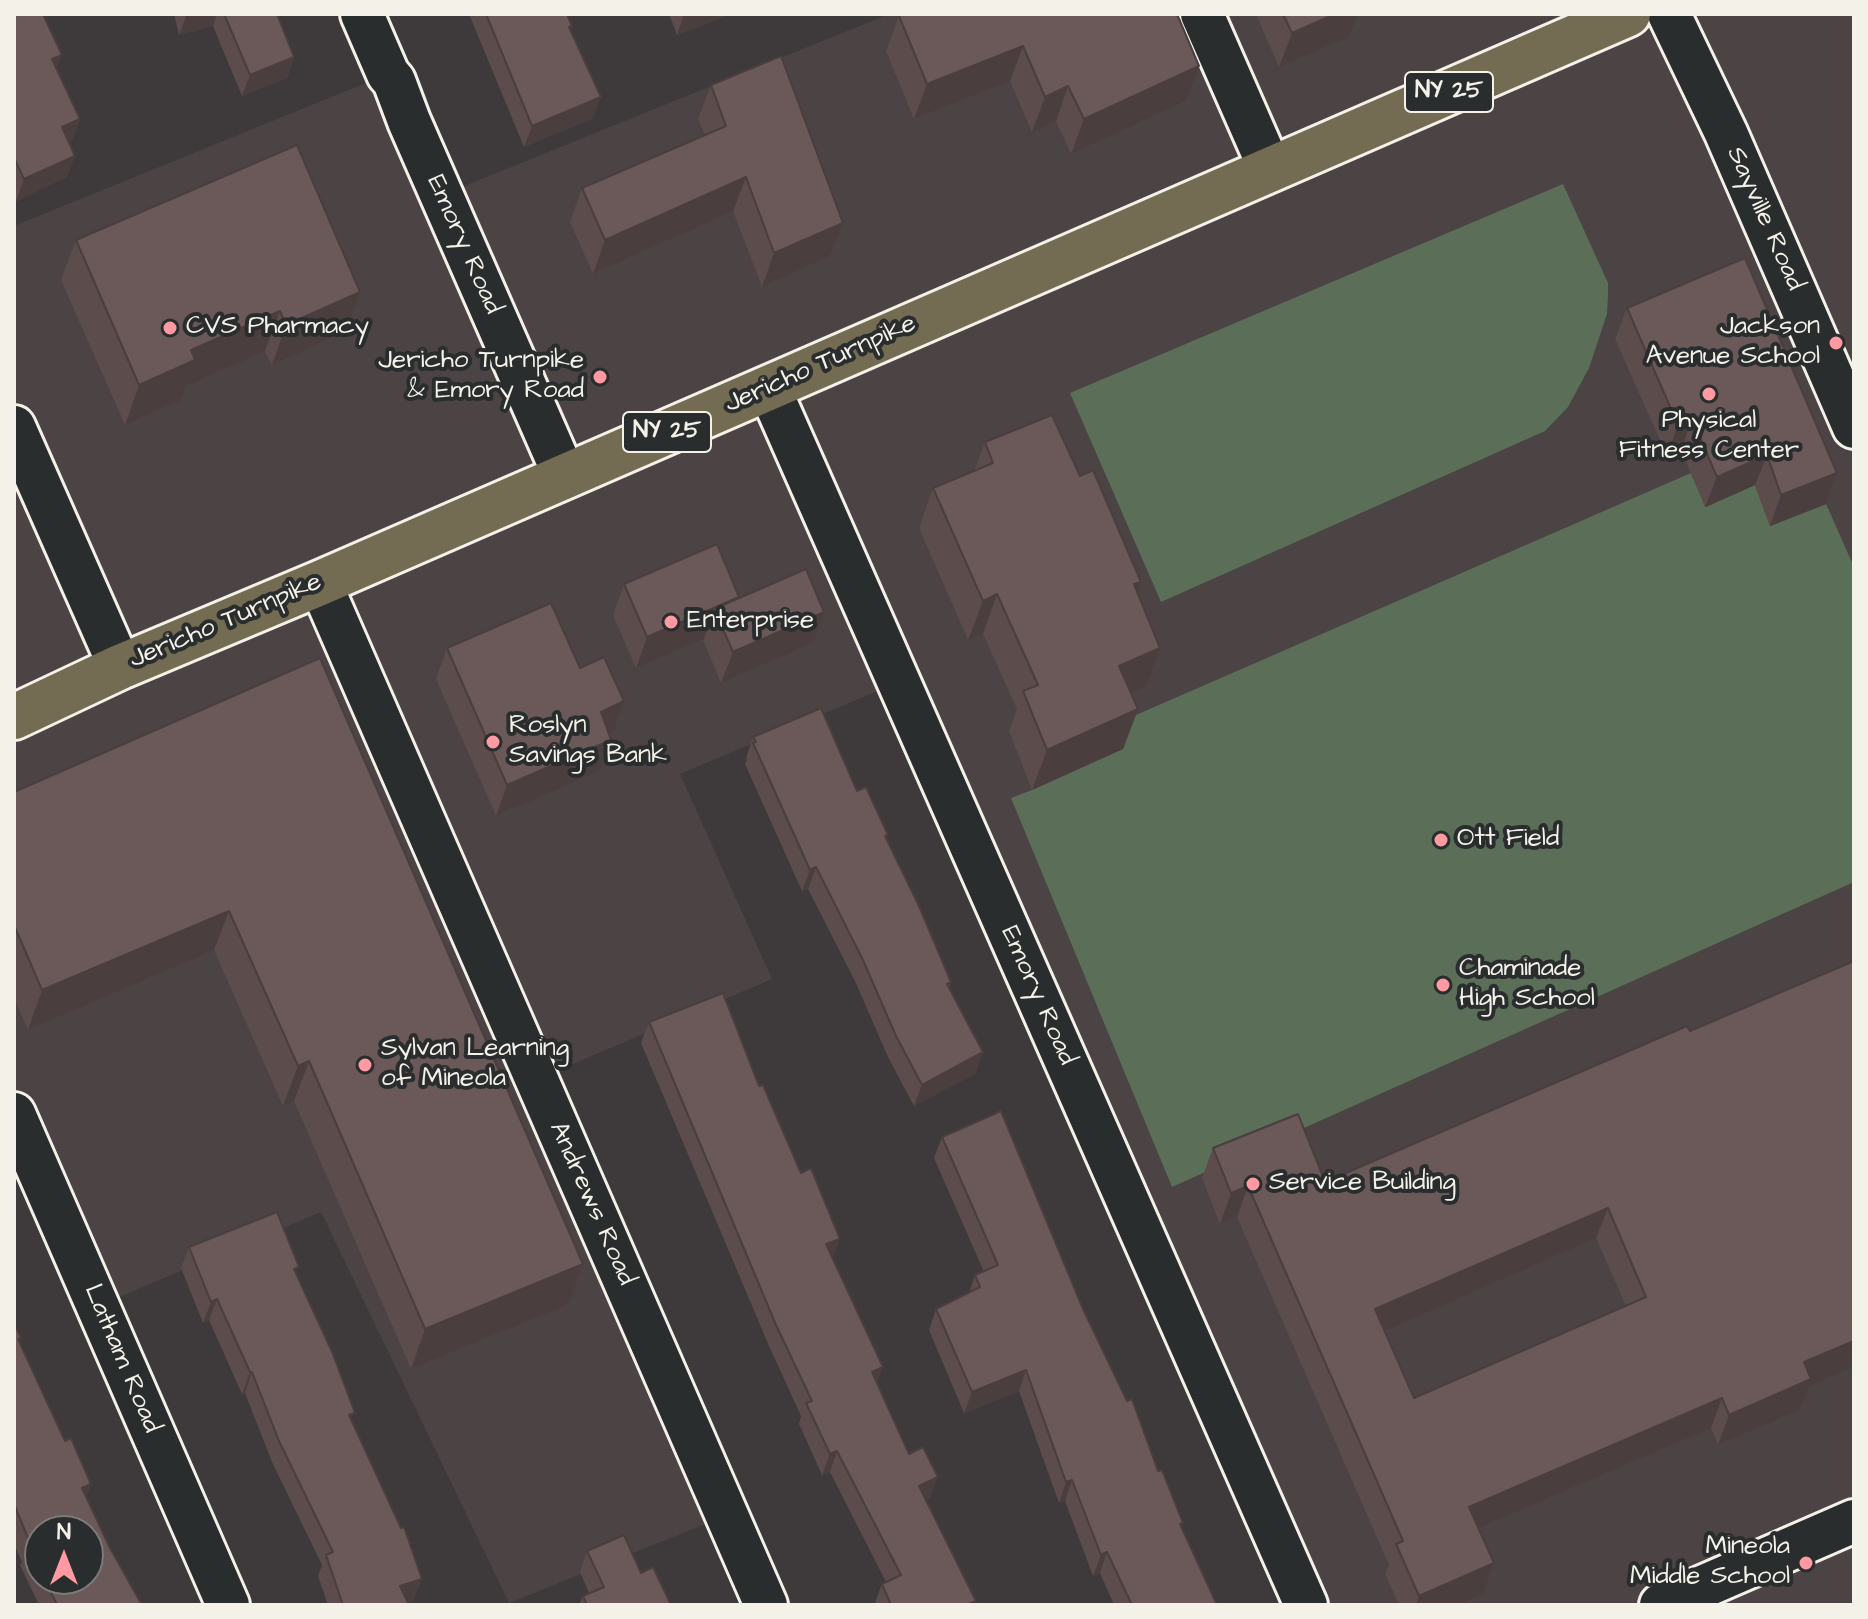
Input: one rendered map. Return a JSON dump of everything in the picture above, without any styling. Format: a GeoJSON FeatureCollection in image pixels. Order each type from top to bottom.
{"type":"FeatureCollection","features":[{"type":"Feature","properties":{"kind":"main road","name":"Jericho Turnpike"},"geometry":{"type":"LineString","coordinates":[[14,717],[120,667],[565,477],[1628,14]]}},
{"type":"Feature","properties":{"kind":"street","name":"Emory Road"},"geometry":{"type":"LineString","coordinates":[[362,14],[394,81],[565,477]]}},
{"type":"Feature","properties":{"kind":"street"},"geometry":{"type":"LineString","coordinates":[[1202,14],[1270,169]]}},
{"type":"Feature","properties":{"kind":"street","name":"Sayville Road"},"geometry":{"type":"LineString","coordinates":[[1669,14],[1731,145],[1854,427]]}},
{"type":"Feature","properties":{"kind":"street","name":"Emory Road"},"geometry":{"type":"LineString","coordinates":[[769,388],[1306,1605]]}},
{"type":"Feature","properties":{"kind":"street"},"geometry":{"type":"LineString","coordinates":[[14,427],[120,667]]}},
{"type":"Feature","properties":{"kind":"street","name":"Andrews Road"},"geometry":{"type":"LineString","coordinates":[[320,583],[766,1605]]}},
{"type":"Feature","properties":{"kind":"street","name":"Latham Road"},"geometry":{"type":"LineString","coordinates":[[14,1114],[228,1605]]}},
{"type":"Feature","properties":{"kind":"street"},"geometry":{"type":"LineString","coordinates":[[1661,1605],[1854,1521]]}},
{"type":"Feature","properties":{"kind":"shaded area"},"geometry":{"type":"Polygon","coordinates":[[[889,14],[1854,14],[1854,1605],[1306,1605],[899,682],[680,774],[772,979],[538,1079],[728,1515],[509,1603],[321,1212],[98,1306],[14,1113],[14,226],[388,74],[442,195],[889,14]]]}},
{"type":"Feature","properties":{"kind":"green space"},"geometry":{"type":"Polygon","coordinates":[[[1563,184],[1608,283],[1607,314],[1589,368],[1568,407],[1545,431],[1161,602],[1070,393],[1563,184]]]}},
{"type":"Feature","properties":{"kind":"green space","name":"Ott Field"},"geometry":{"type":"Polygon","coordinates":[[[1691,473],[1706,507],[1755,485],[1770,526],[1826,504],[1854,567],[1854,882],[1172,1187],[1011,798],[1032,790],[1113,725],[1691,473]]]}},
{"type":"Feature","properties":{"kind":"building"},"geometry":{"type":"Polygon","coordinates":[[[14,14],[43,14],[62,55],[52,59],[80,119],[62,127],[75,156],[24,179],[14,158],[14,14]]]}},
{"type":"Feature","properties":{"kind":"building"},"geometry":{"type":"Polygon","coordinates":[[[224,14],[277,14],[294,57],[250,75],[224,14]]]}},
{"type":"Feature","properties":{"kind":"building"},"geometry":{"type":"Polygon","coordinates":[[[486,14],[567,14],[572,26],[569,27],[601,97],[532,126],[486,14]]]}},
{"type":"Feature","properties":{"kind":"building"},"geometry":{"type":"Polygon","coordinates":[[[1177,14],[1199,66],[1084,119],[1068,86],[1045,97],[1023,46],[927,84],[899,16],[1177,14]]]}},
{"type":"Feature","properties":{"kind":"building"},"geometry":{"type":"Polygon","coordinates":[[[1283,14],[1335,14],[1292,33],[1283,14]]]}},
{"type":"Feature","properties":{"kind":"building"},"geometry":{"type":"Polygon","coordinates":[[[781,56],[843,223],[774,253],[746,177],[605,240],[582,188],[726,126],[711,85],[781,56]]]}},
{"type":"Feature","properties":{"kind":"building","name":"CVS Pharmacy"},"geometry":{"type":"Polygon","coordinates":[[[297,145],[360,292],[286,325],[280,311],[191,350],[195,360],[139,385],[76,240],[297,145]]]}},
{"type":"Feature","properties":{"kind":"building","name":"Physical Fitness Center"},"geometry":{"type":"Polygon","coordinates":[[[1745,258],[1837,473],[1781,495],[1767,455],[1717,477],[1692,419],[1678,425],[1627,308],[1745,258]]]}},
{"type":"Feature","properties":{"kind":"building"},"geometry":{"type":"Polygon","coordinates":[[[1052,415],[1080,476],[1093,470],[1141,582],[1134,584],[1160,648],[1119,666],[1138,709],[1047,750],[1023,691],[1038,685],[997,594],[983,601],[933,488],[993,463],[985,442],[1052,415]]]}},
{"type":"Feature","properties":{"kind":"building"},"geometry":{"type":"Polygon","coordinates":[[[717,544],[739,597],[647,637],[624,584],[717,544]]]}},
{"type":"Feature","properties":{"kind":"building"},"geometry":{"type":"Polygon","coordinates":[[[806,569],[824,612],[733,652],[714,609],[806,569]]]}},
{"type":"Feature","properties":{"kind":"building"},"geometry":{"type":"Polygon","coordinates":[[[551,603],[580,668],[604,657],[624,701],[601,712],[611,740],[507,785],[447,648],[551,603]]]}},
{"type":"Feature","properties":{"kind":"building","name":"Sylvan Learning of Mineola"},"geometry":{"type":"Polygon","coordinates":[[[320,658],[583,1264],[425,1329],[309,1061],[298,1066],[229,911],[42,990],[14,925],[14,792],[320,658]]]}},
{"type":"Feature","properties":{"kind":"building"},"geometry":{"type":"Polygon","coordinates":[[[821,708],[857,791],[866,787],[951,982],[947,984],[983,1052],[922,1085],[816,867],[810,870],[753,743],[756,742],[753,737],[821,708]]]}},
{"type":"Feature","properties":{"kind":"building"},"geometry":{"type":"Polygon","coordinates":[[[1854,961],[1854,1341],[1804,1362],[1811,1379],[1729,1415],[1722,1398],[1469,1507],[1494,1563],[1419,1596],[1396,1544],[1403,1541],[1248,1186],[1231,1193],[1213,1148],[1298,1114],[1325,1182],[1687,1026],[1690,1031],[1854,961]],[[1608,1208],[1375,1309],[1414,1398],[1646,1297],[1608,1208]]]}},
{"type":"Feature","properties":{"kind":"building"},"geometry":{"type":"Polygon","coordinates":[[[723,993],[759,1086],[763,1085],[801,1173],[811,1168],[840,1239],[826,1244],[883,1367],[872,1372],[909,1454],[923,1447],[938,1477],[919,1486],[976,1601],[966,1605],[891,1605],[882,1584],[901,1575],[837,1451],[830,1454],[806,1403],[812,1401],[776,1325],[649,1022],[723,993]]]}},
{"type":"Feature","properties":{"kind":"building"},"geometry":{"type":"Polygon","coordinates":[[[1001,1111],[1083,1309],[1127,1401],[1132,1399],[1158,1471],[1162,1470],[1183,1523],[1180,1524],[1217,1605],[1132,1605],[1107,1552],[1101,1555],[1072,1480],[1066,1482],[1026,1370],[972,1392],[936,1309],[980,1287],[975,1275],[998,1265],[942,1137],[1001,1111]]]}},
{"type":"Feature","properties":{"kind":"building"},"geometry":{"type":"Polygon","coordinates":[[[277,1212],[299,1267],[294,1269],[333,1354],[355,1413],[349,1415],[401,1528],[404,1527],[422,1579],[400,1586],[409,1605],[343,1605],[326,1555],[333,1552],[279,1441],[252,1372],[217,1299],[211,1302],[189,1247],[277,1212]]]}},
{"type":"Feature","properties":{"kind":"building"},"geometry":{"type":"Polygon","coordinates":[[[14,1324],[65,1441],[71,1438],[91,1484],[82,1488],[95,1515],[24,1515],[24,1528],[14,1504],[14,1324]]]}},
{"type":"Feature","properties":{"kind":"building"},"geometry":{"type":"Polygon","coordinates":[[[104,1535],[142,1605],[57,1605],[52,1595],[104,1595],[104,1535]]]}},
{"type":"Feature","properties":{"kind":"building"},"geometry":{"type":"Polygon","coordinates":[[[624,1535],[641,1573],[653,1567],[671,1605],[587,1605],[583,1596],[604,1587],[587,1551],[624,1535]]]}},
{"type":"Feature","properties":{"kind":"place","name":"CVS Pharmacy"},"geometry":{"type":"Point","coordinates":[170,328]}},
{"type":"Feature","properties":{"kind":"place","name":"Jackson Avenue School"},"geometry":{"type":"Point","coordinates":[1836,343]}},
{"type":"Feature","properties":{"kind":"place","name":"Jericho Turnpike & Emory Road"},"geometry":{"type":"Point","coordinates":[600,377]}},
{"type":"Feature","properties":{"kind":"place","name":"Physical Fitness Center"},"geometry":{"type":"Point","coordinates":[1709,394]}},
{"type":"Feature","properties":{"kind":"place","name":"Enterprise"},"geometry":{"type":"Point","coordinates":[671,622]}},
{"type":"Feature","properties":{"kind":"place","name":"Roslyn Savings Bank"},"geometry":{"type":"Point","coordinates":[493,742]}},
{"type":"Feature","properties":{"kind":"place","name":"Ott Field"},"geometry":{"type":"Point","coordinates":[1441,840]}},
{"type":"Feature","properties":{"kind":"place","name":"Chaminade High School"},"geometry":{"type":"Point","coordinates":[1443,985]}},
{"type":"Feature","properties":{"kind":"place","name":"Sylvan Learning of Mineola"},"geometry":{"type":"Point","coordinates":[365,1065]}},
{"type":"Feature","properties":{"kind":"place","name":"Service Building"},"geometry":{"type":"Point","coordinates":[1253,1184]}},
{"type":"Feature","properties":{"kind":"place","name":"Mineola Middle School"},"geometry":{"type":"Point","coordinates":[1806,1563]}}]}
